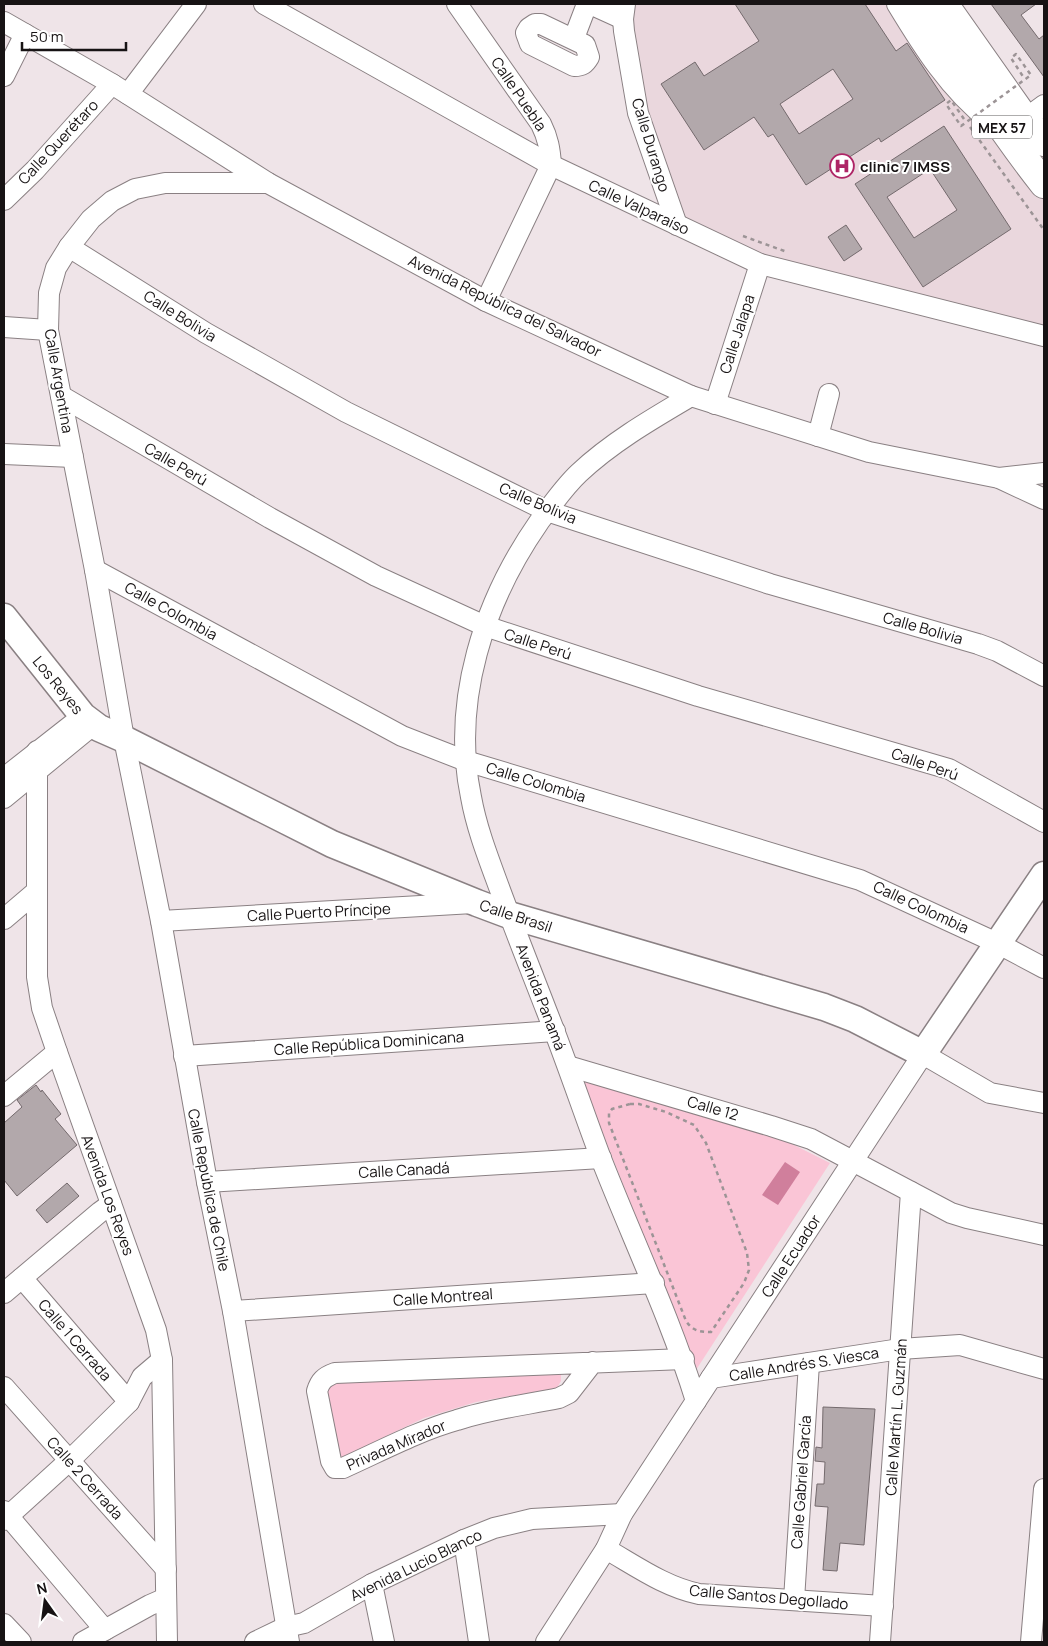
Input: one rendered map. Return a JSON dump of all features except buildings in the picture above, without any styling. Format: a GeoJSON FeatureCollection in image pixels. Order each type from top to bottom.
{"type":"FeatureCollection","features":[{"type":"Feature","properties":{"kind":"highway","name":"MEX 57"},"geometry":{"type":"LineString","coordinates":[[922,4],[971,62],[1026,120],[1044,142]]}},
{"type":"Feature","properties":{"kind":"highway","name":"MEX 57"},"geometry":{"type":"LineString","coordinates":[[944,4],[971,62]]}},
{"type":"Feature","properties":{"kind":"highway","name":"MEX 57"},"geometry":{"type":"LineString","coordinates":[[1026,120],[1044,184]]}},
{"type":"Feature","properties":{"kind":"main road","name":"Los Reyes"},"geometry":{"type":"LineString","coordinates":[[4,617],[88,720],[124,738]]}},
{"type":"Feature","properties":{"kind":"main road","name":"Calle Brasil"},"geometry":{"type":"LineString","coordinates":[[124,738],[312,835],[477,903],[509,915],[824,1007],[855,1020],[923,1054]]}},
{"type":"Feature","properties":{"kind":"main road","name":"Calle Ecuador"},"geometry":{"type":"LineString","coordinates":[[923,1054],[1044,875]]}},
{"type":"Feature","properties":{"kind":"street"},"geometry":{"type":"LineString","coordinates":[[128,94],[196,4]]}},
{"type":"Feature","properties":{"kind":"street","name":"Calle Valparaíso"},"geometry":{"type":"LineString","coordinates":[[264,4],[551,165],[760,264],[1044,336]]}},
{"type":"Feature","properties":{"kind":"street","name":"Calle Puebla"},"geometry":{"type":"LineString","coordinates":[[457,4],[541,124],[550,148],[551,165]]}},
{"type":"Feature","properties":{"kind":"street"},"geometry":{"type":"LineString","coordinates":[[574,38],[588,4],[624,11]]}},
{"type":"Feature","properties":{"kind":"street"},"geometry":{"type":"LineString","coordinates":[[897,4],[916,35],[957,91],[978,112],[1026,120]]}},
{"type":"Feature","properties":{"kind":"street"},"geometry":{"type":"LineString","coordinates":[[960,4],[1008,83],[1026,120]]}},
{"type":"Feature","properties":{"kind":"street","name":"Calle Durango"},"geometry":{"type":"LineString","coordinates":[[624,11],[638,113],[677,225]]}},
{"type":"Feature","properties":{"kind":"street","name":"Avenida República del Salvador"},"geometry":{"type":"LineString","coordinates":[[4,22],[112,84],[268,183],[486,301],[691,396],[870,452],[999,478],[1044,499]]}},
{"type":"Feature","properties":{"kind":"street"},"geometry":{"type":"LineString","coordinates":[[4,76],[25,34]]}},
{"type":"Feature","properties":{"kind":"street","name":"Calle Querétaro"},"geometry":{"type":"LineString","coordinates":[[4,200],[35,170],[112,84]]}},
{"type":"Feature","properties":{"kind":"street"},"geometry":{"type":"LineString","coordinates":[[486,301],[551,165]]}},
{"type":"Feature","properties":{"kind":"street","name":"Calle Argentina"},"geometry":{"type":"LineString","coordinates":[[124,738],[95,570],[48,330],[49,293],[56,268],[69,246],[91,219],[112,201],[135,189],[165,183],[268,183]]}},
{"type":"Feature","properties":{"kind":"street","name":"Calle Bolivia"},"geometry":{"type":"LineString","coordinates":[[69,246],[206,334],[346,412],[547,511],[770,584],[997,650],[1044,676]]}},
{"type":"Feature","properties":{"kind":"street","name":"Calle Jalapa"},"geometry":{"type":"LineString","coordinates":[[715,404],[760,264]]}},
{"type":"Feature","properties":{"kind":"street"},"geometry":{"type":"LineString","coordinates":[[4,327],[48,330]]}},
{"type":"Feature","properties":{"kind":"street"},"geometry":{"type":"LineString","coordinates":[[818,436],[829,394]]}},
{"type":"Feature","properties":{"kind":"street","name":"Calle Perú"},"geometry":{"type":"LineString","coordinates":[[61,396],[270,518],[387,582],[485,626],[698,696],[949,770],[1044,822]]}},
{"type":"Feature","properties":{"kind":"street","name":"Avenida Panamá"},"geometry":{"type":"LineString","coordinates":[[691,396],[609,448],[576,476],[547,511],[528,538],[505,577],[485,626],[474,666],[466,711],[466,761],[470,795],[480,833],[509,915],[555,1031],[601,1158],[684,1359],[696,1401]]}},
{"type":"Feature","properties":{"kind":"street"},"geometry":{"type":"LineString","coordinates":[[4,454],[73,457]]}},
{"type":"Feature","properties":{"kind":"street"},"geometry":{"type":"LineString","coordinates":[[999,478],[1044,473]]}},
{"type":"Feature","properties":{"kind":"street","name":"Calle Colombia"},"geometry":{"type":"LineString","coordinates":[[95,570],[392,731],[466,761],[860,880],[999,944],[1044,968]]}},
{"type":"Feature","properties":{"kind":"street"},"geometry":{"type":"LineString","coordinates":[[4,798],[37,761],[88,720]]}},
{"type":"Feature","properties":{"kind":"street","name":"Calle República de Chile"},"geometry":{"type":"LineString","coordinates":[[124,738],[160,921],[291,1635]]}},
{"type":"Feature","properties":{"kind":"street"},"geometry":{"type":"LineString","coordinates":[[4,778],[37,761]]}},
{"type":"Feature","properties":{"kind":"street","name":"Avenida Los Reyes"},"geometry":{"type":"LineString","coordinates":[[37,761],[38,891],[36,977],[42,1008],[156,1330],[162,1360],[167,1642]]}},
{"type":"Feature","properties":{"kind":"street"},"geometry":{"type":"LineString","coordinates":[[4,918],[38,891]]}},
{"type":"Feature","properties":{"kind":"street","name":"Calle Puerto Príncipe"},"geometry":{"type":"LineString","coordinates":[[160,921],[477,903]]}},
{"type":"Feature","properties":{"kind":"street","name":"Calle República Dominicana"},"geometry":{"type":"LineString","coordinates":[[184,1056],[555,1031]]}},
{"type":"Feature","properties":{"kind":"street"},"geometry":{"type":"LineString","coordinates":[[4,1096],[57,1052]]}},
{"type":"Feature","properties":{"kind":"street"},"geometry":{"type":"LineString","coordinates":[[923,1054],[990,1093],[1044,1103]]}},
{"type":"Feature","properties":{"kind":"street","name":"Calle Ecuador"},"geometry":{"type":"LineString","coordinates":[[546,1642],[606,1549],[622,1514],[923,1054]]}},
{"type":"Feature","properties":{"kind":"street","name":"Calle 12"},"geometry":{"type":"LineString","coordinates":[[568,1066],[811,1139],[958,1216],[1044,1235]]}},
{"type":"Feature","properties":{"kind":"street","name":"Calle Canadá"},"geometry":{"type":"LineString","coordinates":[[207,1182],[601,1158]]}},
{"type":"Feature","properties":{"kind":"street","name":"Calle Martín L. Guzmán"},"geometry":{"type":"LineString","coordinates":[[880,1642],[911,1192]]}},
{"type":"Feature","properties":{"kind":"street"},"geometry":{"type":"LineString","coordinates":[[4,1293],[112,1204]]}},
{"type":"Feature","properties":{"kind":"street","name":"Calle 1 Cerrada"},"geometry":{"type":"LineString","coordinates":[[22,1278],[129,1402]]}},
{"type":"Feature","properties":{"kind":"street","name":"Calle Montreal"},"geometry":{"type":"LineString","coordinates":[[232,1311],[654,1283]]}},
{"type":"Feature","properties":{"kind":"street","name":"Calle Andrés S. Viesca"},"geometry":{"type":"LineString","coordinates":[[711,1378],[900,1349],[960,1345],[1044,1369]]}},
{"type":"Feature","properties":{"kind":"street","name":"Privada Mirador"},"geometry":{"type":"LineString","coordinates":[[593,1362],[573,1388],[559,1398],[486,1412],[456,1420],[426,1431],[343,1468],[335,1468],[331,1461],[318,1392],[319,1383],[326,1376],[335,1373],[593,1362],[684,1359]]}},
{"type":"Feature","properties":{"kind":"street"},"geometry":{"type":"LineString","coordinates":[[105,1630],[5,1516],[70,1460],[129,1402],[142,1377],[162,1360]]}},
{"type":"Feature","properties":{"kind":"street","name":"Calle Gabriel García"},"geometry":{"type":"LineString","coordinates":[[794,1600],[809,1363]]}},
{"type":"Feature","properties":{"kind":"street","name":"Calle 2 Cerrada"},"geometry":{"type":"LineString","coordinates":[[4,1387],[166,1569]]}},
{"type":"Feature","properties":{"kind":"street"},"geometry":{"type":"LineString","coordinates":[[1031,1642],[1044,1489]]}},
{"type":"Feature","properties":{"kind":"street","name":"Avenida Lucio Blanco"},"geometry":{"type":"LineString","coordinates":[[255,1642],[291,1635],[372,1584],[464,1540],[494,1528],[532,1519],[622,1514]]}},
{"type":"Feature","properties":{"kind":"street"},"geometry":{"type":"LineString","coordinates":[[464,1540],[479,1642]]}},
{"type":"Feature","properties":{"kind":"street","name":"Calle Santos Degollado"},"geometry":{"type":"LineString","coordinates":[[606,1549],[684,1591],[699,1594],[883,1606]]}},
{"type":"Feature","properties":{"kind":"street"},"geometry":{"type":"LineString","coordinates":[[372,1584],[384,1642]]}},
{"type":"Feature","properties":{"kind":"street"},"geometry":{"type":"LineString","coordinates":[[83,1642],[166,1598]]}},
{"type":"Feature","properties":{"kind":"street"},"geometry":{"type":"LineString","coordinates":[[4,1624],[21,1642]]}},
{"type":"Feature","properties":{"kind":"street"},"geometry":{"type":"LineString","coordinates":[[1039,1642],[1044,1641]]}},
{"type":"Feature","properties":{"kind":"path"},"geometry":{"type":"LineString","coordinates":[[1024,78],[1011,58],[1016,54],[1031,75],[961,126],[946,104],[951,100],[964,120],[1044,230]]}},
{"type":"Feature","properties":{"kind":"path"},"geometry":{"type":"LineString","coordinates":[[739,234],[792,254]]}},
{"type":"Feature","properties":{"kind":"path"},"geometry":{"type":"LineString","coordinates":[[630,1104],[638,1104],[666,1112],[694,1125],[706,1143],[747,1253],[749,1270],[744,1283],[711,1332],[700,1332],[691,1328],[686,1321],[609,1123],[609,1113],[612,1109],[630,1104]]}},
{"type":"Feature","properties":{"kind":"shaded area","name":"clinic 7 IMSS"},"geometry":{"type":"Polygon","coordinates":[[[629,4],[897,4],[1044,197],[1044,333],[760,258],[685,218],[648,120],[629,4]]]}},
{"type":"Feature","properties":{"kind":"shaded area"},"geometry":{"type":"Polygon","coordinates":[[[581,1078],[790,1143],[830,1163],[696,1370],[581,1078]]]}},
{"type":"Feature","properties":{"kind":"shaded area"},"geometry":{"type":"Polygon","coordinates":[[[785,1162],[800,1172],[778,1205],[762,1195],[785,1162]]]}},
{"type":"Feature","properties":{"kind":"shaded area"},"geometry":{"type":"Polygon","coordinates":[[[561,1372],[561,1381],[557,1388],[476,1402],[424,1418],[336,1460],[324,1388],[329,1382],[561,1372]]]}},
{"type":"Feature","properties":{"kind":"place","name":"clinic 7 IMSS"},"geometry":{"type":"Point","coordinates":[842,166]}}]}
